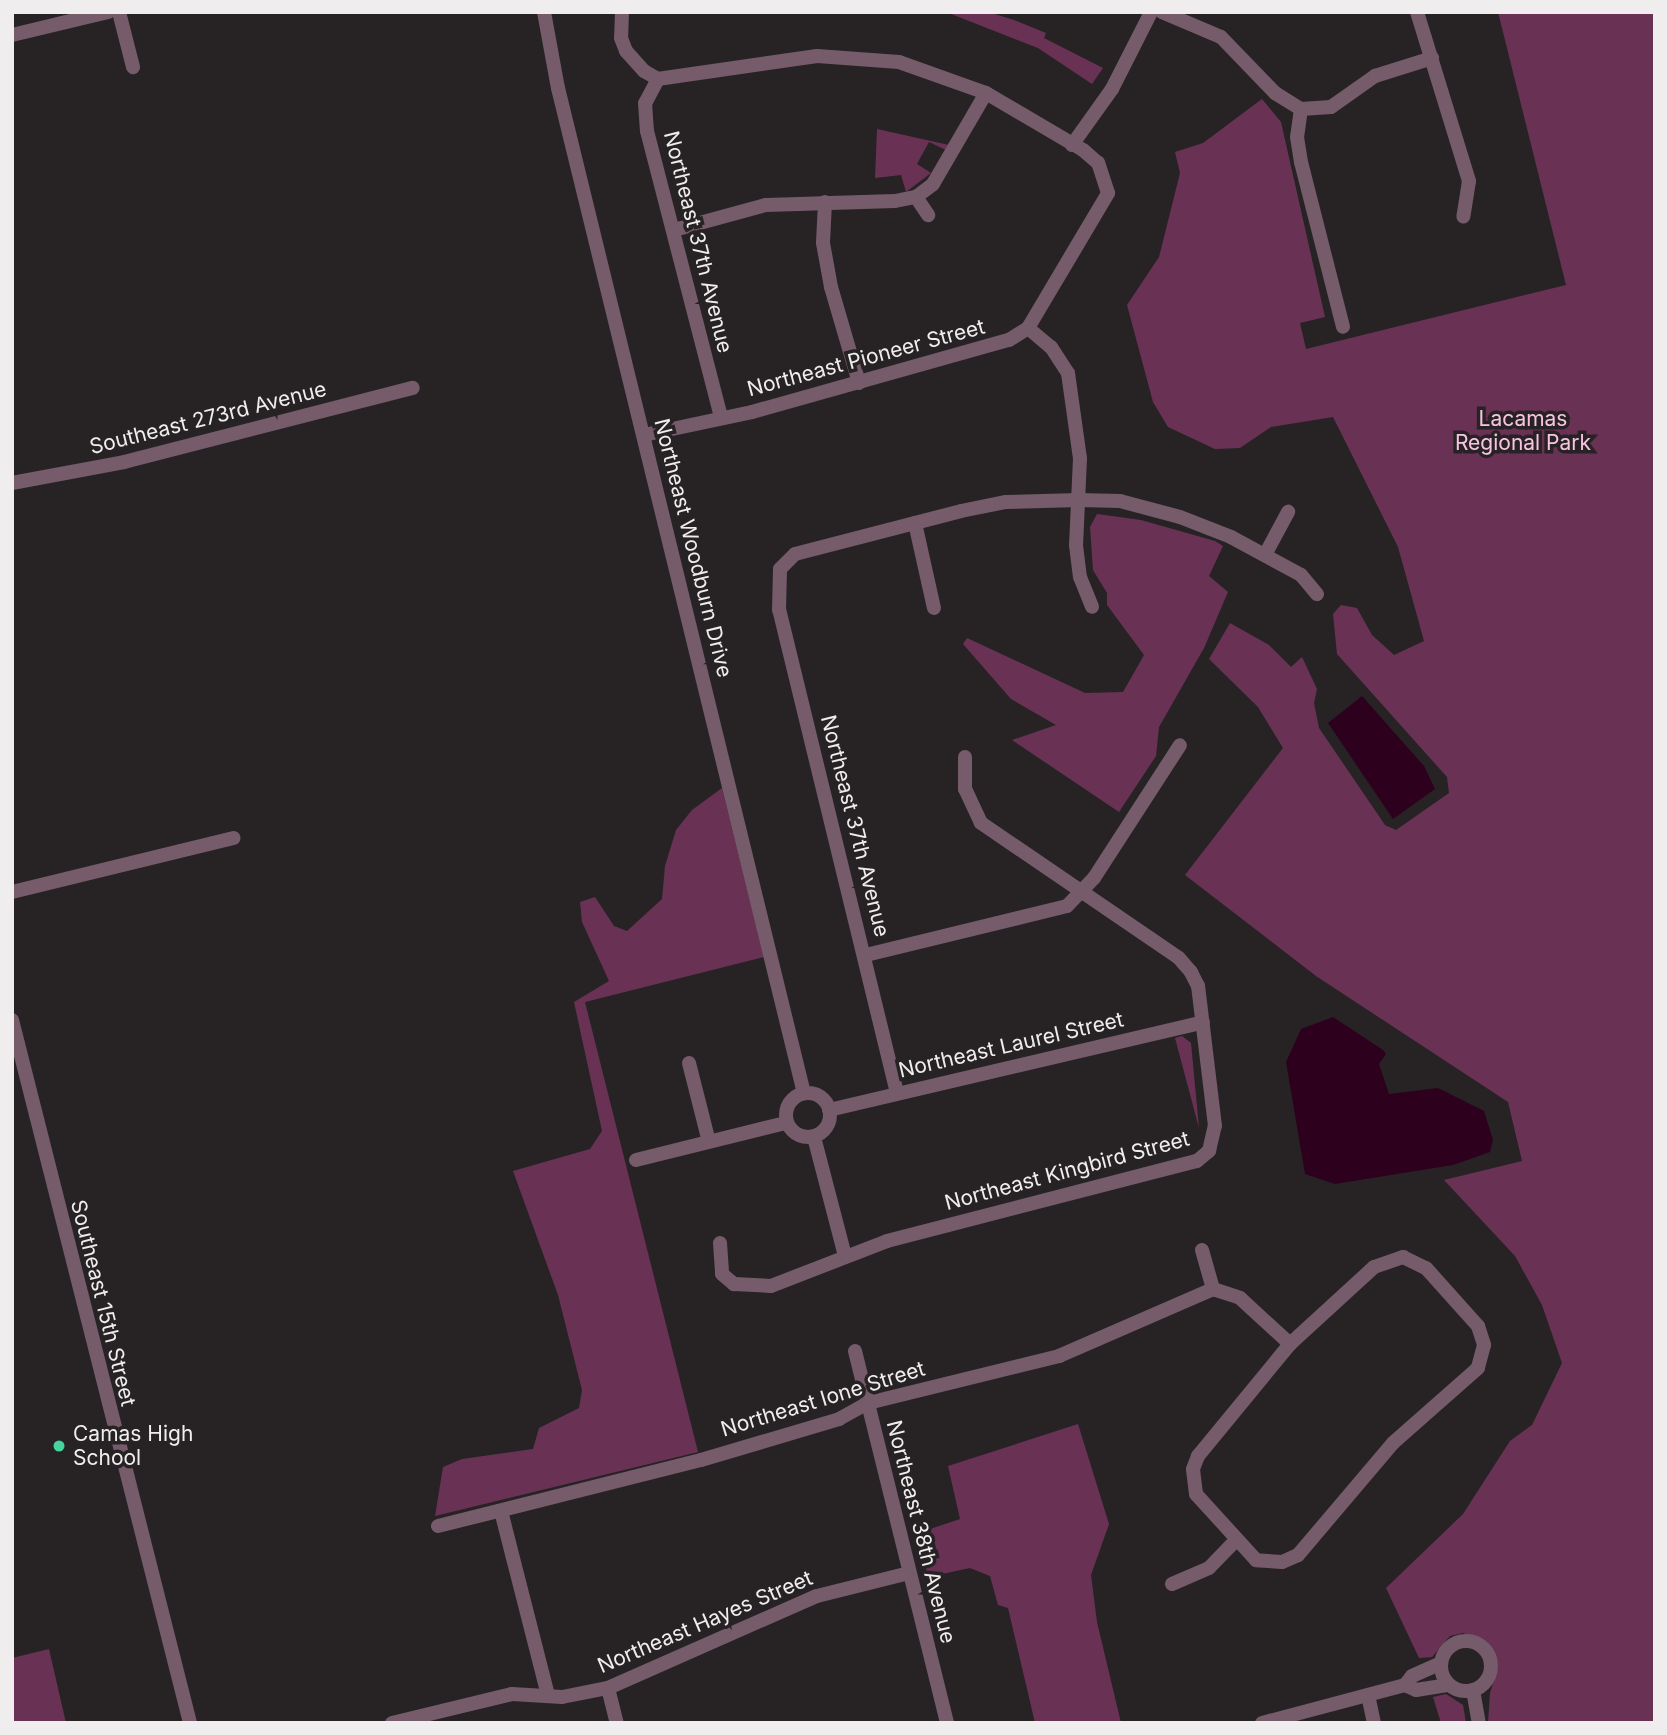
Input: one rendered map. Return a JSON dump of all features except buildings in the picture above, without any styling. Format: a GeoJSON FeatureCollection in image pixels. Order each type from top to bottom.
{"type":"FeatureCollection","features":[{"type":"Feature","properties":{"kind":"street"},"geometry":{"type":"LineString","coordinates":[[12,35],[108,12]]}},
{"type":"Feature","properties":{"kind":"street"},"geometry":{"type":"LineString","coordinates":[[119,12],[133,66]]}},
{"type":"Feature","properties":{"kind":"street","name":"Northeast Woodburn Drive"},"geometry":{"type":"LineString","coordinates":[[544,12],[558,88],[804,1093]]}},
{"type":"Feature","properties":{"kind":"street"},"geometry":{"type":"LineString","coordinates":[[622,12],[621,38],[626,51],[643,71],[658,79],[817,56],[900,62],[986,93],[1098,163],[1108,193],[1028,328],[1051,347],[1068,373],[1078,416],[1079,499],[1076,545],[1080,577],[1092,607]]}},
{"type":"Feature","properties":{"kind":"street"},"geometry":{"type":"LineString","coordinates":[[1072,145],[1112,89],[1151,12]]}},
{"type":"Feature","properties":{"kind":"street"},"geometry":{"type":"LineString","coordinates":[[1162,12],[1220,37],[1241,54],[1275,93],[1301,109],[1331,107],[1375,76],[1432,58]]}},
{"type":"Feature","properties":{"kind":"street"},"geometry":{"type":"LineString","coordinates":[[1417,12],[1469,181],[1463,216]]}},
{"type":"Feature","properties":{"kind":"street","name":"Northeast 37th Avenue"},"geometry":{"type":"LineString","coordinates":[[658,79],[648,93],[645,111],[721,417]]}},
{"type":"Feature","properties":{"kind":"street"},"geometry":{"type":"LineString","coordinates":[[674,230],[766,205],[895,201],[916,197],[933,184],[986,93]]}},
{"type":"Feature","properties":{"kind":"street"},"geometry":{"type":"LineString","coordinates":[[1301,109],[1297,137],[1301,162],[1343,327]]}},
{"type":"Feature","properties":{"kind":"street"},"geometry":{"type":"LineString","coordinates":[[916,197],[928,215]]}},
{"type":"Feature","properties":{"kind":"street"},"geometry":{"type":"LineString","coordinates":[[825,202],[823,243],[831,287],[859,383]]}},
{"type":"Feature","properties":{"kind":"street","name":"Northeast Pioneer Street"},"geometry":{"type":"LineString","coordinates":[[644,435],[859,383],[991,347],[1028,328]]}},
{"type":"Feature","properties":{"kind":"street","name":"Southeast 273rd Avenue"},"geometry":{"type":"LineString","coordinates":[[12,484],[124,462],[413,388]]}},
{"type":"Feature","properties":{"kind":"street"},"geometry":{"type":"LineString","coordinates":[[934,608],[915,523],[1006,502],[1079,499],[1120,502],[1180,517],[1266,553],[1301,575],[1317,594]]}},
{"type":"Feature","properties":{"kind":"street"},"geometry":{"type":"LineString","coordinates":[[1266,553],[1288,512]]}},
{"type":"Feature","properties":{"kind":"street","name":"Northeast 37th Avenue"},"geometry":{"type":"LineString","coordinates":[[897,1093],[866,955],[779,610],[780,569],[795,554],[915,523]]}},
{"type":"Feature","properties":{"kind":"street"},"geometry":{"type":"LineString","coordinates":[[866,955],[1057,911],[1082,894],[1180,745]]}},
{"type":"Feature","properties":{"kind":"street","name":"Northeast Kingbird Street"},"geometry":{"type":"LineString","coordinates":[[720,1243],[722,1274],[734,1284],[750,1287],[771,1286],[887,1241],[1196,1161],[1209,1151],[1215,1126],[1198,986],[1178,958],[981,822],[965,789],[965,757]]}},
{"type":"Feature","properties":{"kind":"street"},"geometry":{"type":"LineString","coordinates":[[12,892],[234,838]]}},
{"type":"Feature","properties":{"kind":"street","name":"Southeast 15th Street"},"geometry":{"type":"LineString","coordinates":[[12,1020],[154,1595],[190,1723]]}},
{"type":"Feature","properties":{"kind":"street","name":"Northeast Laurel Street"},"geometry":{"type":"LineString","coordinates":[[829,1110],[1203,1022]]}},
{"type":"Feature","properties":{"kind":"street"},"geometry":{"type":"LineString","coordinates":[[689,1063],[709,1142]]}},
{"type":"Feature","properties":{"kind":"street"},"geometry":{"type":"LineString","coordinates":[[786,1123],[788,1104],[804,1093],[822,1098],[829,1110],[828,1123],[814,1137]]}},
{"type":"Feature","properties":{"kind":"street"},"geometry":{"type":"LineString","coordinates":[[636,1160],[786,1123]]}},
{"type":"Feature","properties":{"kind":"street"},"geometry":{"type":"LineString","coordinates":[[786,1123],[798,1135],[814,1137]]}},
{"type":"Feature","properties":{"kind":"street"},"geometry":{"type":"LineString","coordinates":[[814,1137],[845,1256]]}},
{"type":"Feature","properties":{"kind":"street"},"geometry":{"type":"LineString","coordinates":[[1202,1250],[1213,1289],[1240,1298],[1290,1344]]}},
{"type":"Feature","properties":{"kind":"street"},"geometry":{"type":"LineString","coordinates":[[1398,1257],[1426,1268],[1478,1326],[1484,1345],[1474,1373],[1393,1443],[1341,1499],[1305,1549],[1282,1562],[1256,1560],[1203,1505],[1192,1481],[1198,1456],[1290,1344],[1374,1266],[1398,1257]]}},
{"type":"Feature","properties":{"kind":"street","name":"Northeast Ione Street"},"geometry":{"type":"LineString","coordinates":[[438,1526],[701,1460],[839,1419],[868,1403],[1059,1356],[1213,1289]]}},
{"type":"Feature","properties":{"kind":"street","name":"Northeast 38th Avenue"},"geometry":{"type":"LineString","coordinates":[[855,1351],[947,1723]]}},
{"type":"Feature","properties":{"kind":"street"},"geometry":{"type":"LineString","coordinates":[[500,1511],[548,1696]]}},
{"type":"Feature","properties":{"kind":"street"},"geometry":{"type":"LineString","coordinates":[[1172,1584],[1209,1568],[1235,1541]]}},
{"type":"Feature","properties":{"kind":"street","name":"Northeast Hayes Street"},"geometry":{"type":"LineString","coordinates":[[392,1723],[512,1694],[548,1696],[608,1688],[817,1596],[909,1573]]}},
{"type":"Feature","properties":{"kind":"street"},"geometry":{"type":"LineString","coordinates":[[1262,1723],[1405,1685],[1412,1676],[1441,1663],[1455,1644],[1469,1641],[1482,1647],[1491,1669],[1485,1682],[1473,1690],[1450,1685],[1416,1690],[1405,1685]]}},
{"type":"Feature","properties":{"kind":"street"},"geometry":{"type":"LineString","coordinates":[[1441,1663],[1450,1685]]}},
{"type":"Feature","properties":{"kind":"street"},"geometry":{"type":"LineString","coordinates":[[608,1688],[617,1723]]}},
{"type":"Feature","properties":{"kind":"street"},"geometry":{"type":"LineString","coordinates":[[1473,1690],[1479,1723]]}},
{"type":"Feature","properties":{"kind":"street"},"geometry":{"type":"LineString","coordinates":[[1367,1695],[1374,1723]]}},
{"type":"Feature","properties":{"kind":"green space"},"geometry":{"type":"Polygon","coordinates":[[[946,12],[988,12],[1014,20],[1046,33],[1044,38],[1103,68],[1092,84],[1038,48],[946,12]]]}},
{"type":"Feature","properties":{"kind":"green space","name":"Lacamas Regional Park"},"geometry":{"type":"Polygon","coordinates":[[[1498,12],[1655,12],[1655,1723],[1488,1723],[1490,1693],[1498,1667],[1487,1642],[1463,1633],[1450,1636],[1432,1657],[1419,1658],[1386,1588],[1463,1514],[1510,1441],[1532,1425],[1562,1363],[1542,1305],[1515,1256],[1444,1180],[1522,1161],[1508,1102],[1316,976],[1185,875],[1283,748],[1258,707],[1209,659],[1230,623],[1269,645],[1291,667],[1302,657],[1317,689],[1314,703],[1319,728],[1385,825],[1396,830],[1449,793],[1447,777],[1337,654],[1333,614],[1341,605],[1357,608],[1372,635],[1394,655],[1424,641],[1398,547],[1333,417],[1271,427],[1240,448],[1215,449],[1168,427],[1153,402],[1127,305],[1159,257],[1180,173],[1175,152],[1203,143],[1262,99],[1281,122],[1325,317],[1300,323],[1306,349],[1566,285],[1498,12]]]}},
{"type":"Feature","properties":{"kind":"green space"},"geometry":{"type":"Polygon","coordinates":[[[877,129],[949,145],[946,150],[929,142],[917,164],[931,173],[906,192],[901,175],[875,178],[877,129]]]}},
{"type":"Feature","properties":{"kind":"green space"},"geometry":{"type":"Polygon","coordinates":[[[1097,514],[1141,520],[1215,541],[1223,546],[1209,576],[1228,592],[1204,648],[1159,727],[1156,756],[1119,812],[1012,740],[1056,725],[1011,699],[963,644],[967,638],[1085,693],[1123,692],[1144,655],[1107,605],[1107,593],[1093,570],[1090,527],[1097,514]]]}},
{"type":"Feature","properties":{"kind":"green space"},"geometry":{"type":"Polygon","coordinates":[[[722,788],[764,957],[585,1002],[698,1452],[435,1516],[443,1467],[462,1459],[533,1449],[539,1428],[579,1408],[582,1390],[558,1295],[513,1171],[590,1149],[602,1131],[574,1002],[609,981],[582,922],[580,902],[595,897],[614,926],[627,931],[662,899],[665,866],[676,830],[692,810],[722,788]]]}},
{"type":"Feature","properties":{"kind":"green space"},"geometry":{"type":"Polygon","coordinates":[[[1182,1036],[1191,1043],[1199,1128],[1175,1038],[1182,1036]]]}},
{"type":"Feature","properties":{"kind":"green space"},"geometry":{"type":"Polygon","coordinates":[[[1078,1424],[1109,1524],[1091,1575],[1097,1622],[1121,1723],[1035,1723],[1008,1608],[998,1605],[990,1576],[970,1568],[928,1577],[918,1533],[960,1519],[948,1466],[1078,1424]]]}},
{"type":"Feature","properties":{"kind":"green space"},"geometry":{"type":"Polygon","coordinates":[[[49,1649],[66,1723],[12,1723],[12,1658],[49,1649]]]}},
{"type":"Feature","properties":{"kind":"green space"},"geometry":{"type":"Polygon","coordinates":[[[1446,1694],[1463,1705],[1466,1723],[1441,1723],[1433,1697],[1446,1694]]]}},
{"type":"Feature","properties":{"kind":"shaded area"},"geometry":{"type":"Polygon","coordinates":[[[1362,696],[1424,766],[1435,789],[1393,819],[1328,723],[1362,696]]]}},
{"type":"Feature","properties":{"kind":"shaded area"},"geometry":{"type":"Polygon","coordinates":[[[1333,1017],[1386,1054],[1379,1064],[1389,1094],[1438,1088],[1484,1111],[1493,1140],[1490,1152],[1453,1165],[1335,1184],[1305,1174],[1286,1062],[1301,1029],[1333,1017]]]}},
{"type":"Feature","properties":{"kind":"place","name":"Camas High School"},"geometry":{"type":"Point","coordinates":[59,1446]}}]}
